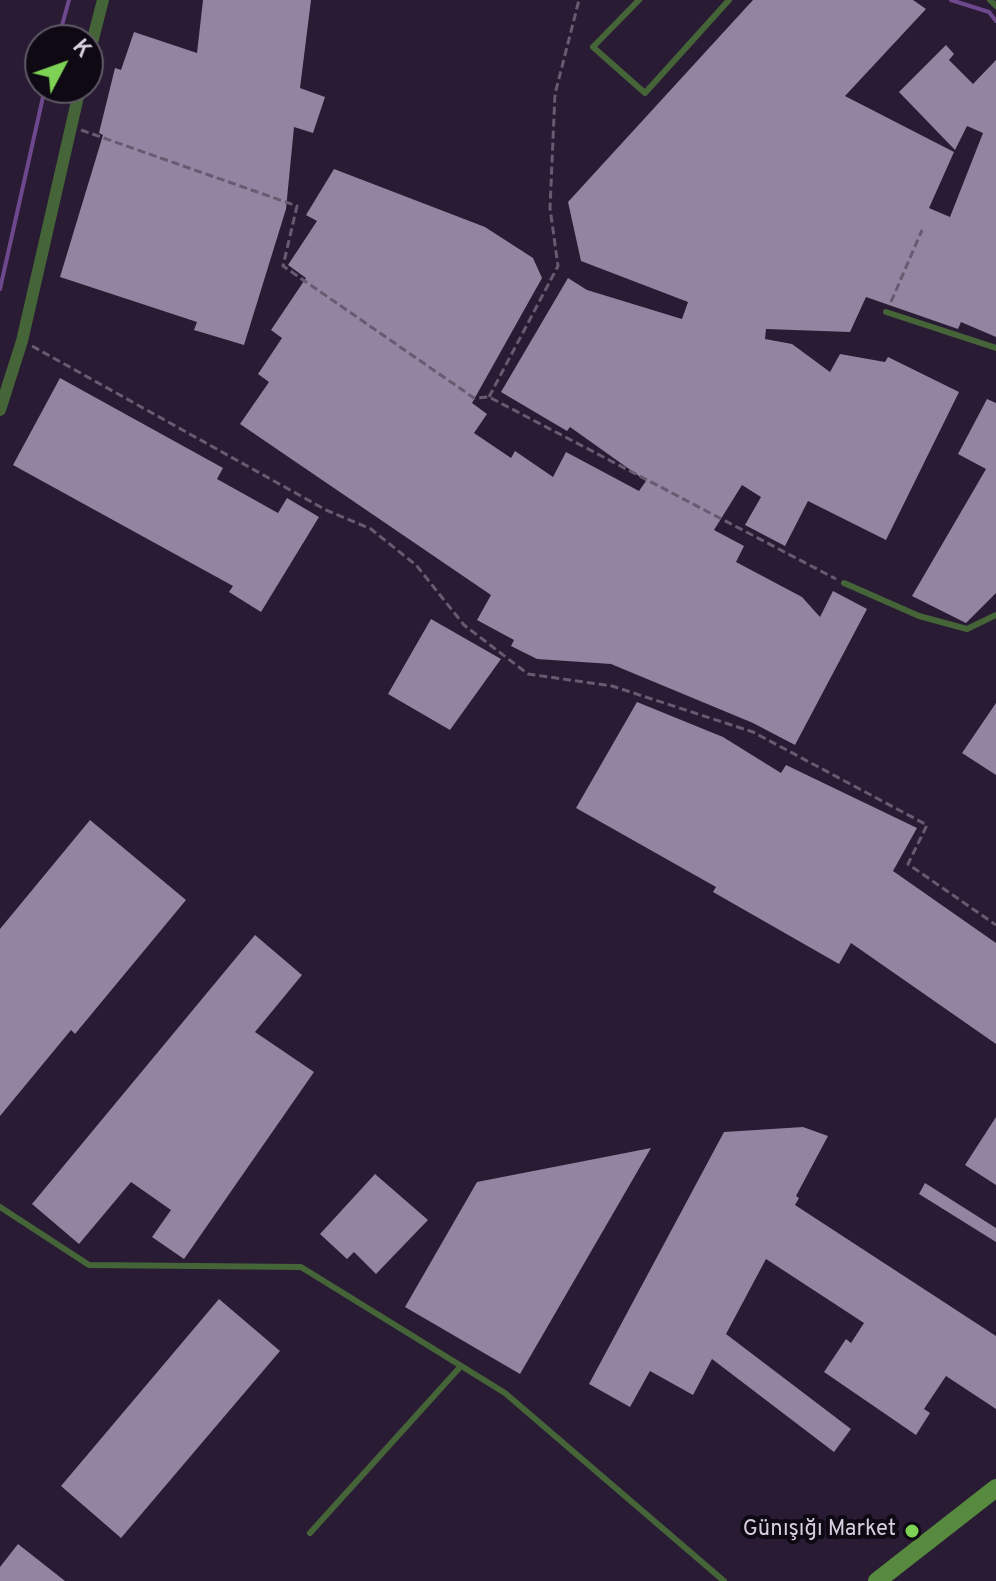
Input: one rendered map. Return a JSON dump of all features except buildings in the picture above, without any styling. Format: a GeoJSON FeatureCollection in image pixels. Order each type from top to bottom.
{"type":"FeatureCollection","features":[{"type":"Feature","properties":{"kind":"street"},"geometry":{"type":"LineString","coordinates":[[97,24],[103,0]]}},
{"type":"Feature","properties":{"kind":"street"},"geometry":{"type":"LineString","coordinates":[[0,410],[22,341],[76,104]]}},
{"type":"Feature","properties":{"kind":"street"},"geometry":{"type":"LineString","coordinates":[[877,1581],[996,1488]]}},
{"type":"Feature","properties":{"kind":"lane"},"geometry":{"type":"LineString","coordinates":[[639,0],[593,47],[645,93],[729,0]]}},
{"type":"Feature","properties":{"kind":"lane"},"geometry":{"type":"LineString","coordinates":[[990,0],[996,6]]}},
{"type":"Feature","properties":{"kind":"lane"},"geometry":{"type":"LineString","coordinates":[[886,312],[996,348]]}},
{"type":"Feature","properties":{"kind":"lane"},"geometry":{"type":"LineString","coordinates":[[844,583],[919,616],[967,629],[996,615]]}},
{"type":"Feature","properties":{"kind":"lane"},"geometry":{"type":"LineString","coordinates":[[0,1207],[89,1265],[301,1267],[505,1393],[724,1581]]}},
{"type":"Feature","properties":{"kind":"lane"},"geometry":{"type":"LineString","coordinates":[[310,1533],[461,1366]]}},
{"type":"Feature","properties":{"kind":"path"},"geometry":{"type":"LineString","coordinates":[[489,397],[558,266],[550,208],[555,94],[579,0]]}},
{"type":"Feature","properties":{"kind":"path"},"geometry":{"type":"LineString","coordinates":[[70,126],[297,206],[283,266],[474,398],[489,397],[844,583]]}},
{"type":"Feature","properties":{"kind":"path"},"geometry":{"type":"LineString","coordinates":[[886,312],[922,230]]}},
{"type":"Feature","properties":{"kind":"path"},"geometry":{"type":"LineString","coordinates":[[22,341],[326,510],[371,529],[416,565],[464,625],[528,674],[612,686],[753,732],[927,825],[908,864],[996,925]]}},
{"type":"Feature","properties":{"kind":"waterway"},"geometry":{"type":"LineString","coordinates":[[62,24],[69,0]]}},
{"type":"Feature","properties":{"kind":"waterway"},"geometry":{"type":"LineString","coordinates":[[951,0],[989,12],[996,21]]}},
{"type":"Feature","properties":{"kind":"waterway"},"geometry":{"type":"LineString","coordinates":[[0,289],[41,104]]}},
{"type":"Feature","properties":{"kind":"place","name":"Günışığı Market"},"geometry":{"type":"Point","coordinates":[912,1531]}}]}
